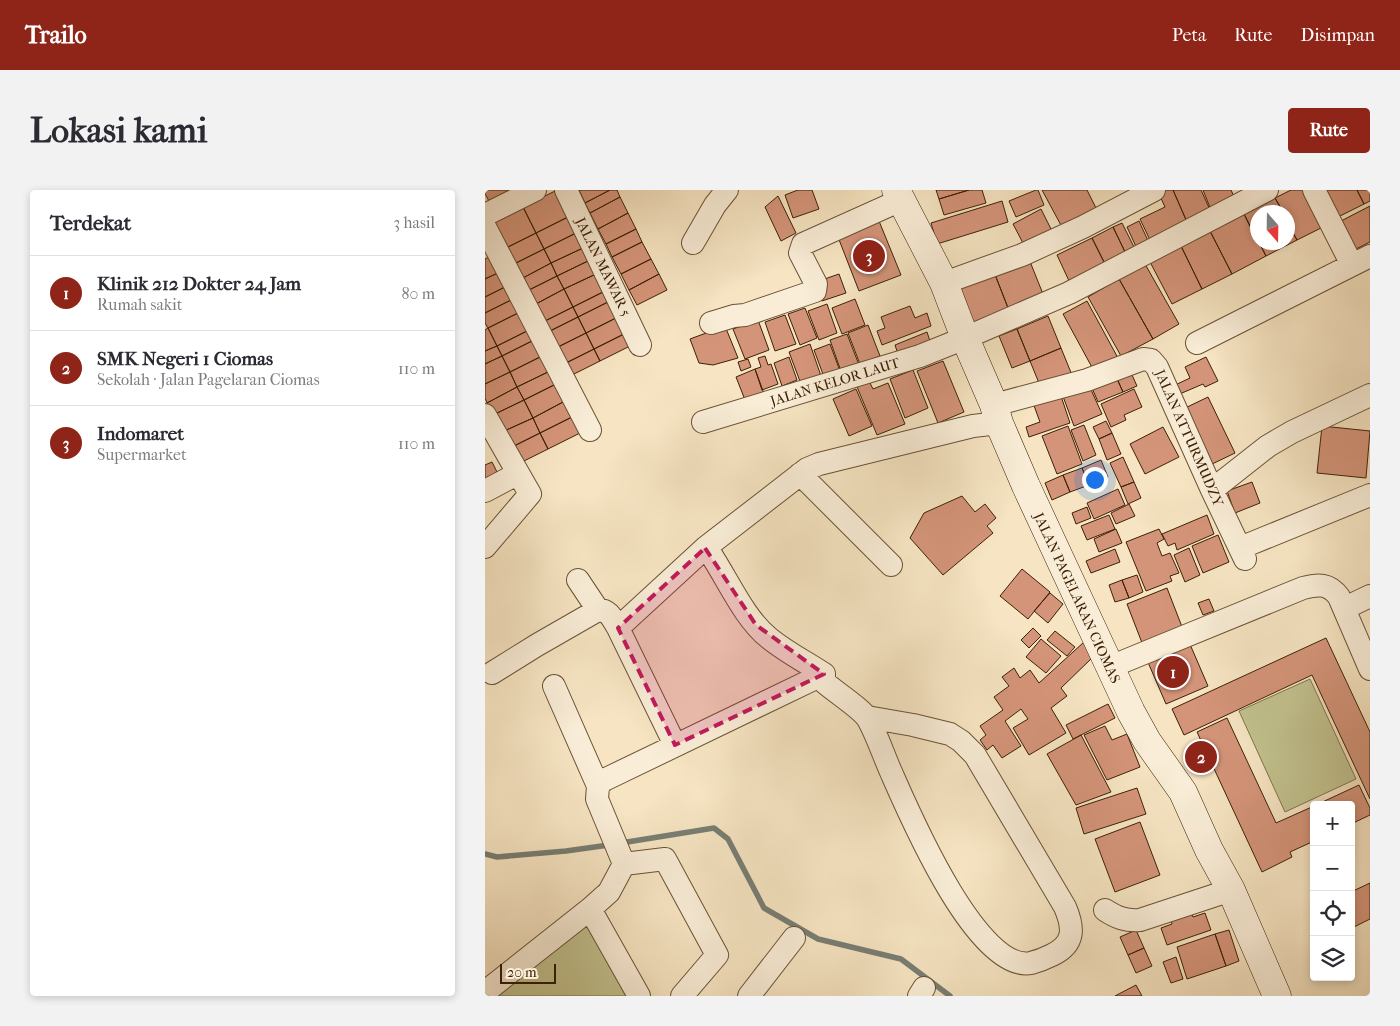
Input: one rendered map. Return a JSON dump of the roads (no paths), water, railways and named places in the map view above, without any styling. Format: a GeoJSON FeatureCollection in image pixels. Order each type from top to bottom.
{"type":"FeatureCollection","features":[{"type":"Feature","properties":{"kind":"main road","name":"JALAN PAGELARAN CIOMAS"},"geometry":{"type":"LineString","coordinates":[[898,195],[944,284],[1025,486],[1131,712],[1147,741],[1183,792],[1209,850],[1231,890],[1277,996]]}},
{"type":"Feature","properties":{"kind":"street"},"geometry":{"type":"LineString","coordinates":[[485,215],[535,190]]}},
{"type":"Feature","properties":{"kind":"street","name":"JALAN MAWAR 5"},"geometry":{"type":"LineString","coordinates":[[566,190],[640,344]]}},
{"type":"Feature","properties":{"kind":"street"},"geometry":{"type":"LineString","coordinates":[[693,242],[715,205],[727,190]]}},
{"type":"Feature","properties":{"kind":"street"},"geometry":{"type":"LineString","coordinates":[[944,284],[1022,255],[1083,227],[1154,190]]}},
{"type":"Feature","properties":{"kind":"street","name":"JALAN KELOR LAUT"},"geometry":{"type":"LineString","coordinates":[[703,422],[920,356],[965,338],[1069,293],[1267,190]]}},
{"type":"Feature","properties":{"kind":"street"},"geometry":{"type":"LineString","coordinates":[[1197,343],[1361,261],[1314,190]]}},
{"type":"Feature","properties":{"kind":"street"},"geometry":{"type":"LineString","coordinates":[[711,322],[745,315],[815,292],[817,287],[800,253],[803,244],[898,195]]}},
{"type":"Feature","properties":{"kind":"street"},"geometry":{"type":"LineString","coordinates":[[485,227],[590,430]]}},
{"type":"Feature","properties":{"kind":"street","name":"JALAN ATTURMUDZY"},"geometry":{"type":"LineString","coordinates":[[996,414],[1130,363],[1143,359],[1151,360],[1157,366],[1212,490],[1243,553],[1370,495]]}},
{"type":"Feature","properties":{"kind":"street"},"geometry":{"type":"LineString","coordinates":[[1212,490],[1292,432],[1370,395]]}},
{"type":"Feature","properties":{"kind":"street"},"geometry":{"type":"LineString","coordinates":[[618,628],[705,548],[800,474],[819,464],[973,426],[996,414]]}},
{"type":"Feature","properties":{"kind":"street"},"geometry":{"type":"LineString","coordinates":[[485,415],[529,494],[485,547]]}},
{"type":"Feature","properties":{"kind":"street"},"geometry":{"type":"LineString","coordinates":[[485,491],[517,474]]}},
{"type":"Feature","properties":{"kind":"street"},"geometry":{"type":"LineString","coordinates":[[800,474],[891,565]]}},
{"type":"Feature","properties":{"kind":"street"},"geometry":{"type":"LineString","coordinates":[[705,548],[756,625],[769,638],[825,674]]}},
{"type":"Feature","properties":{"kind":"street"},"geometry":{"type":"LineString","coordinates":[[578,580],[598,610]]}},
{"type":"Feature","properties":{"kind":"street"},"geometry":{"type":"LineString","coordinates":[[1110,667],[1303,588],[1321,584],[1334,591],[1345,608],[1370,668]]}},
{"type":"Feature","properties":{"kind":"street"},"geometry":{"type":"LineString","coordinates":[[1345,608],[1370,596]]}},
{"type":"Feature","properties":{"kind":"street"},"geometry":{"type":"LineString","coordinates":[[492,673],[598,610],[604,610],[618,628],[675,745]]}},
{"type":"Feature","properties":{"kind":"street"},"geometry":{"type":"LineString","coordinates":[[825,674],[824,682],[867,717],[923,840],[959,904],[981,936],[990,945],[1016,962],[1026,964],[1062,950],[1067,944],[1071,927],[1065,907],[975,755],[961,741],[950,734],[867,717]]}},
{"type":"Feature","properties":{"kind":"street"},"geometry":{"type":"LineString","coordinates":[[597,786],[604,780],[675,745],[825,674]]}},
{"type":"Feature","properties":{"kind":"street"},"geometry":{"type":"LineString","coordinates":[[485,992],[609,892],[623,861],[597,799],[597,786],[554,686]]}},
{"type":"Feature","properties":{"kind":"street"},"geometry":{"type":"LineString","coordinates":[[623,861],[665,859],[717,955],[682,996]]}},
{"type":"Feature","properties":{"kind":"street"},"geometry":{"type":"LineString","coordinates":[[1105,910],[1118,918],[1129,921],[1140,920],[1231,890]]}},
{"type":"Feature","properties":{"kind":"street"},"geometry":{"type":"LineString","coordinates":[[590,909],[638,995]]}},
{"type":"Feature","properties":{"kind":"street"},"geometry":{"type":"LineString","coordinates":[[749,996],[794,938]]}},
{"type":"Feature","properties":{"kind":"waterway"},"geometry":{"type":"LineString","coordinates":[[621,843],[714,828],[728,839],[764,908],[818,939],[901,959],[950,996]]}},
{"type":"Feature","properties":{"kind":"waterway"},"geometry":{"type":"LineString","coordinates":[[485,854],[497,857],[609,845]]}},
{"type":"Feature","properties":{"kind":"place","name":"Indomaret"},"geometry":{"type":"Point","coordinates":[869,256]}},
{"type":"Feature","properties":{"kind":"place","name":"Klinik 212 Dokter 24 Jam"},"geometry":{"type":"Point","coordinates":[1173,672]}},
{"type":"Feature","properties":{"kind":"place","name":"SMK Negeri 1 Ciomas"},"geometry":{"type":"Point","coordinates":[1201,757]}}]}
